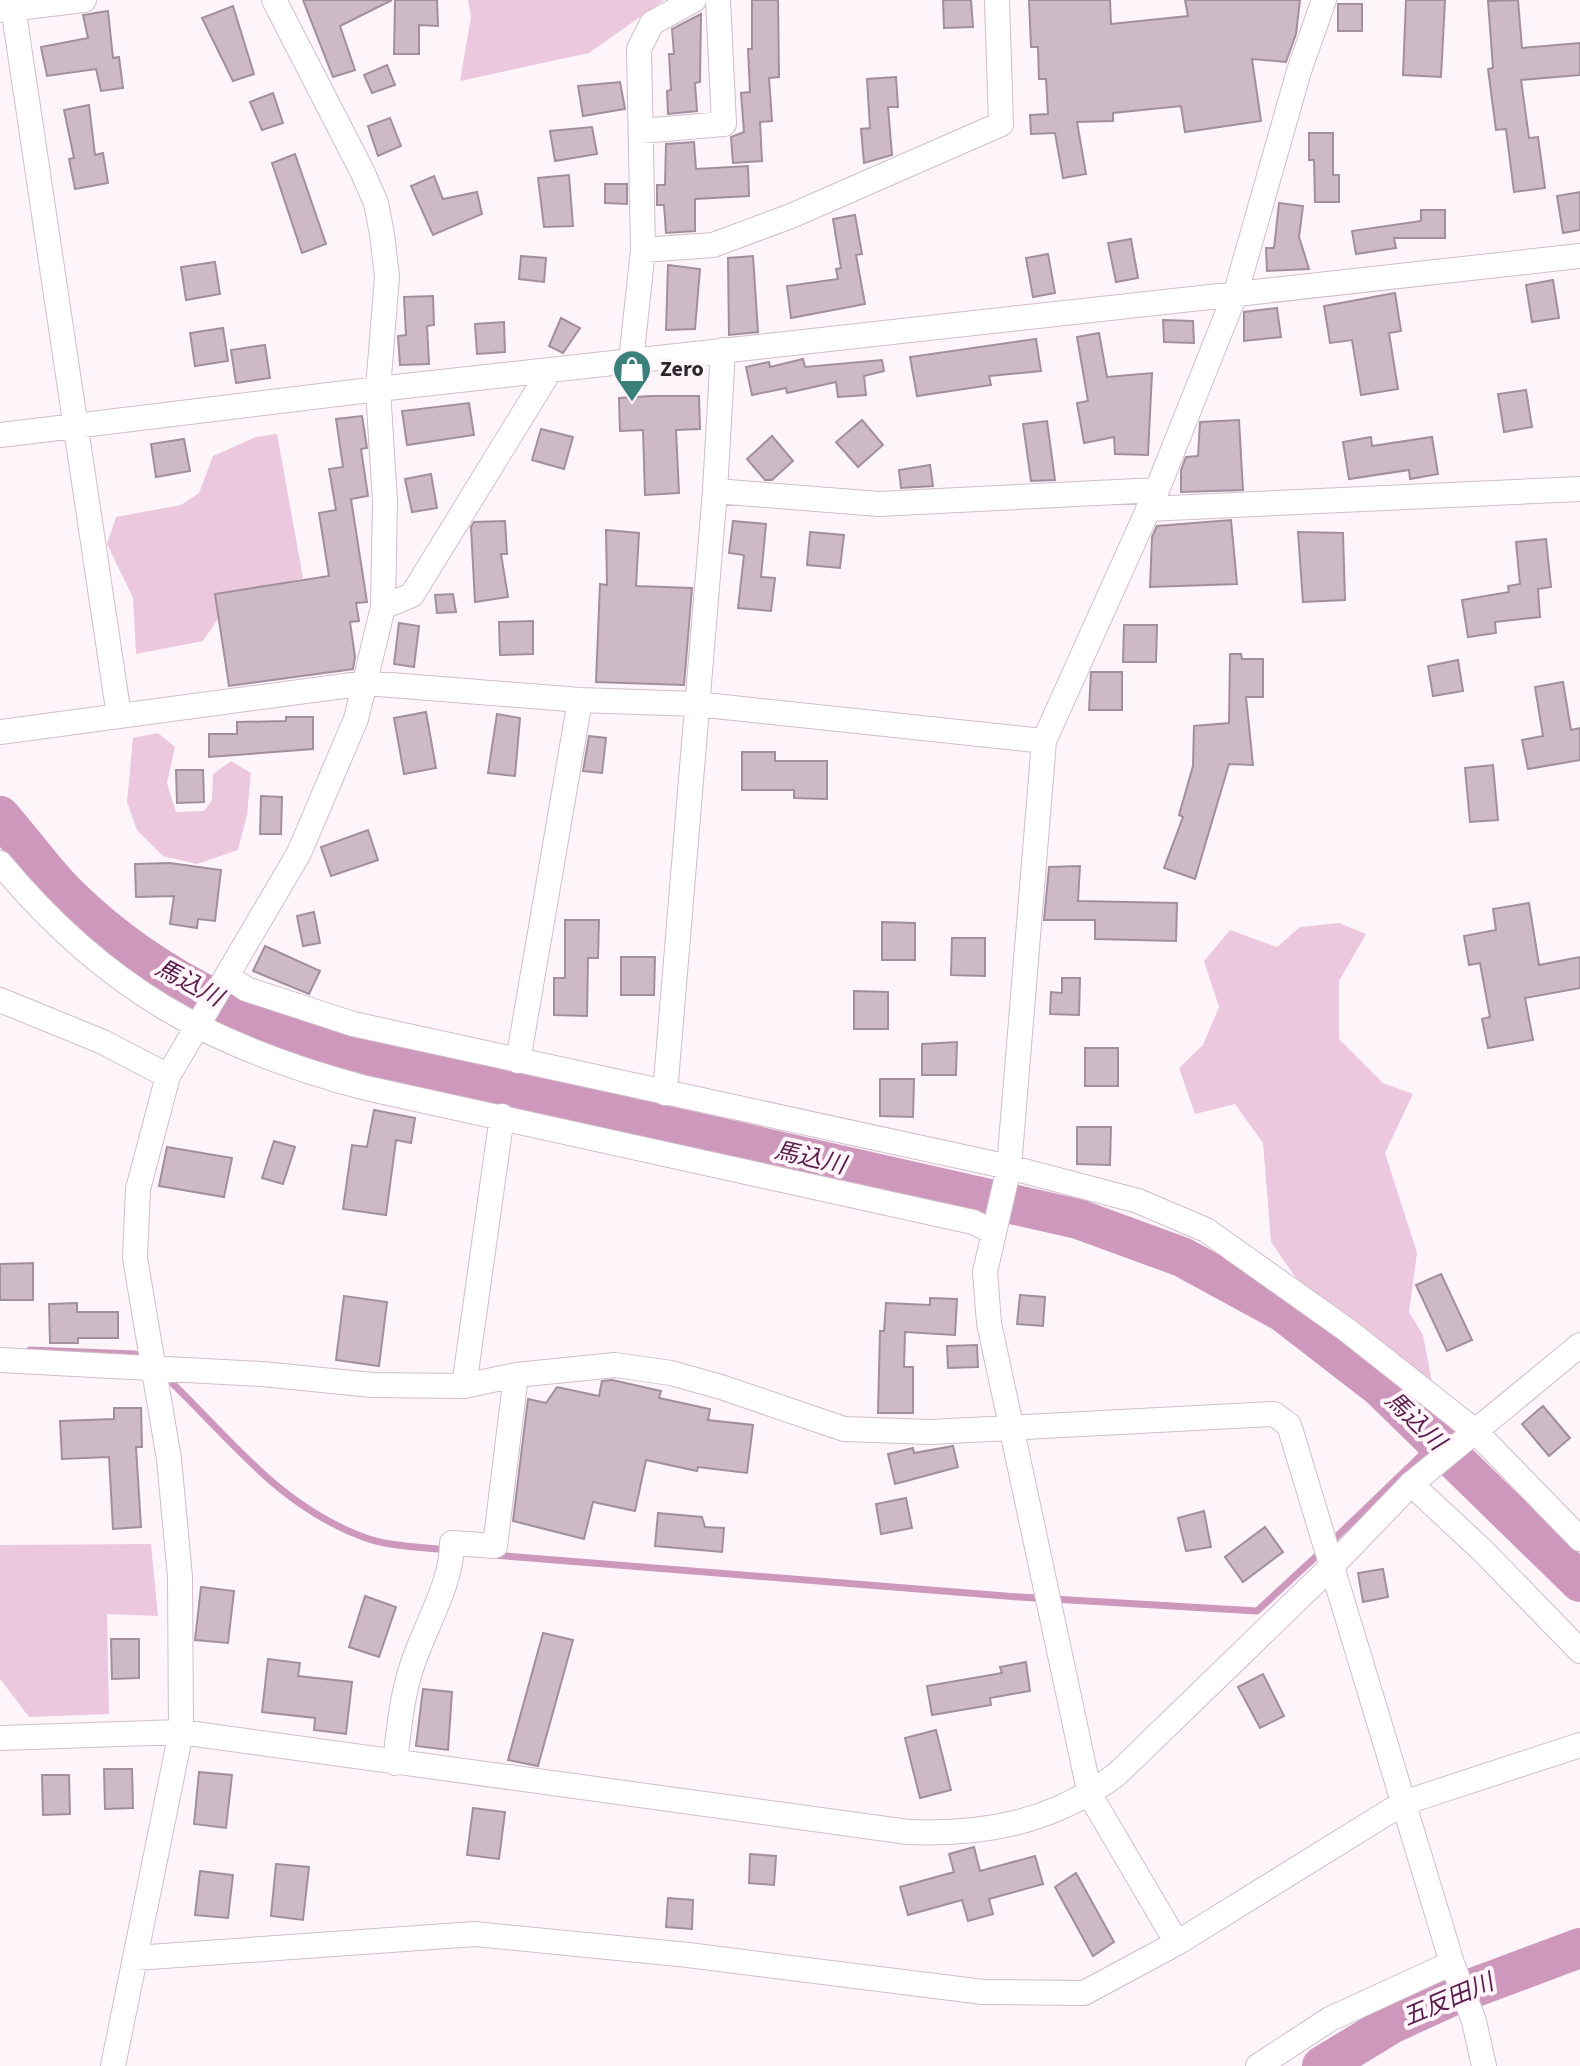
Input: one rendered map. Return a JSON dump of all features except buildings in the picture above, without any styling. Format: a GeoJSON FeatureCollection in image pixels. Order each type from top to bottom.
{"type":"FeatureCollection","features":[{"type":"Feature","properties":{"kind":"street"},"geometry":{"type":"LineString","coordinates":[[84,0],[8,6],[119,716]]}},
{"type":"Feature","properties":{"kind":"street"},"geometry":{"type":"LineString","coordinates":[[113,2066],[181,1732],[180,1577],[169,1459],[135,1258],[138,1189],[168,1076],[299,853],[356,719],[383,607],[385,525],[378,389],[387,277],[376,203],[274,0]]}},
{"type":"Feature","properties":{"kind":"street"},"geometry":{"type":"LineString","coordinates":[[631,361],[643,250],[639,49],[652,23],[694,0]]}},
{"type":"Feature","properties":{"kind":"street"},"geometry":{"type":"LineString","coordinates":[[641,131],[724,124],[718,0]]}},
{"type":"Feature","properties":{"kind":"street"},"geometry":{"type":"LineString","coordinates":[[643,250],[713,245],[791,216],[1001,124],[997,0]]}},
{"type":"Feature","properties":{"kind":"street"},"geometry":{"type":"LineString","coordinates":[[1177,1943],[1090,1795],[989,1323],[985,1272],[1009,1167],[1044,741],[1152,500],[1236,292],[1299,71],[1324,0]]}},
{"type":"Feature","properties":{"kind":"street"},"geometry":{"type":"LineString","coordinates":[[0,435],[378,389],[1580,256]]}},
{"type":"Feature","properties":{"kind":"street"},"geometry":{"type":"LineString","coordinates":[[665,1093],[692,791],[723,350]]}},
{"type":"Feature","properties":{"kind":"street"},"geometry":{"type":"LineString","coordinates":[[383,607],[412,595],[549,372]]}},
{"type":"Feature","properties":{"kind":"street"},"geometry":{"type":"LineString","coordinates":[[715,491],[879,504],[1580,489]]}},
{"type":"Feature","properties":{"kind":"street"},"geometry":{"type":"LineString","coordinates":[[0,732],[366,683],[580,700],[696,704],[1044,741]]}},
{"type":"Feature","properties":{"kind":"street"},"geometry":{"type":"LineString","coordinates":[[518,1061],[580,700]]}},
{"type":"Feature","properties":{"kind":"street"},"geometry":{"type":"LineString","coordinates":[[0,863],[35,905],[106,968],[198,1024],[307,1072],[994,1229]]}},
{"type":"Feature","properties":{"kind":"street"},"geometry":{"type":"LineString","coordinates":[[227,976],[246,989],[353,1024],[1009,1167],[1138,1201],[1206,1230],[1336,1322],[1471,1435],[1580,1539]]}},
{"type":"Feature","properties":{"kind":"street"},"geometry":{"type":"LineString","coordinates":[[0,1000],[103,1042],[168,1076]]}},
{"type":"Feature","properties":{"kind":"street"},"geometry":{"type":"LineString","coordinates":[[464,1386],[502,1116]]}},
{"type":"Feature","properties":{"kind":"street"},"geometry":{"type":"LineString","coordinates":[[0,1738],[181,1732],[908,1832],[956,1834],[1008,1827],[1048,1814],[1090,1795],[1117,1774],[1411,1484],[1580,1345]]}},
{"type":"Feature","properties":{"kind":"street"},"geometry":{"type":"LineString","coordinates":[[0,1360],[152,1367],[372,1385],[464,1386],[516,1375],[615,1365],[696,1380],[844,1429],[931,1432],[1274,1414],[1289,1425],[1452,1963],[1474,2021],[1484,2066]]}},
{"type":"Feature","properties":{"kind":"street"},"geometry":{"type":"LineString","coordinates":[[395,1763],[401,1706],[452,1553],[495,1546],[516,1375]]}},
{"type":"Feature","properties":{"kind":"street"},"geometry":{"type":"LineString","coordinates":[[1411,1484],[1482,1550],[1580,1651]]}},
{"type":"Feature","properties":{"kind":"street"},"geometry":{"type":"LineString","coordinates":[[135,1958],[475,1934],[718,1959],[983,1992],[1084,1993],[1177,1943],[1403,1803],[1580,1745]]}},
{"type":"Feature","properties":{"kind":"street"},"geometry":{"type":"LineString","coordinates":[[1258,2066],[1330,2019],[1452,1963]]}},
{"type":"Feature","properties":{"kind":"shaded area"},"geometry":{"type":"Polygon","coordinates":[[[468,0],[664,0],[589,53],[460,81],[471,17],[468,0]]]}},
{"type":"Feature","properties":{"kind":"shaded area"},"geometry":{"type":"Polygon","coordinates":[[[277,434],[303,578],[230,601],[203,641],[136,654],[133,598],[107,544],[116,517],[181,505],[199,493],[213,456],[256,437],[277,434]]]}},
{"type":"Feature","properties":{"kind":"shaded area"},"geometry":{"type":"Polygon","coordinates":[[[158,733],[175,747],[167,783],[176,812],[204,811],[212,800],[213,774],[231,761],[251,773],[247,815],[238,850],[197,864],[163,856],[137,830],[127,802],[133,738],[158,733]]]}},
{"type":"Feature","properties":{"kind":"shaded area"},"geometry":{"type":"Polygon","coordinates":[[[1339,923],[1366,934],[1339,981],[1339,1039],[1383,1083],[1413,1094],[1385,1153],[1417,1253],[1409,1312],[1423,1335],[1435,1399],[1403,1367],[1296,1278],[1271,1242],[1263,1143],[1235,1104],[1195,1114],[1179,1068],[1203,1045],[1219,1007],[1204,961],[1230,930],[1277,947],[1300,927],[1339,923]]]}},
{"type":"Feature","properties":{"kind":"shaded area"},"geometry":{"type":"Polygon","coordinates":[[[151,1544],[158,1616],[107,1614],[109,1714],[29,1717],[0,1679],[0,1545],[151,1544]]]}},
{"type":"Feature","properties":{"kind":"waterway","name":"馬込川"},"geometry":{"type":"LineString","coordinates":[[0,816],[67,895],[141,957],[219,1001],[302,1035],[394,1064],[1078,1219],[1182,1257],[1283,1312],[1380,1387],[1580,1582]]}},
{"type":"Feature","properties":{"kind":"waterway"},"geometry":{"type":"LineString","coordinates":[[30,1350],[135,1354]]}},
{"type":"Feature","properties":{"kind":"waterway"},"geometry":{"type":"LineString","coordinates":[[173,1384],[260,1471],[307,1508],[334,1524],[373,1540],[449,1550]]}},
{"type":"Feature","properties":{"kind":"waterway"},"geometry":{"type":"LineString","coordinates":[[1331,1542],[1435,1442]]}},
{"type":"Feature","properties":{"kind":"waterway"},"geometry":{"type":"LineString","coordinates":[[493,1555],[1019,1597],[1257,1611],[1322,1551]]}},
{"type":"Feature","properties":{"kind":"waterway","name":"五反田川"},"geometry":{"type":"LineString","coordinates":[[1322,2066],[1393,2023],[1454,1995],[1580,1948]]}},
{"type":"Feature","properties":{"kind":"place","name":"Zero"},"geometry":{"type":"Point","coordinates":[632,403]}}]}
